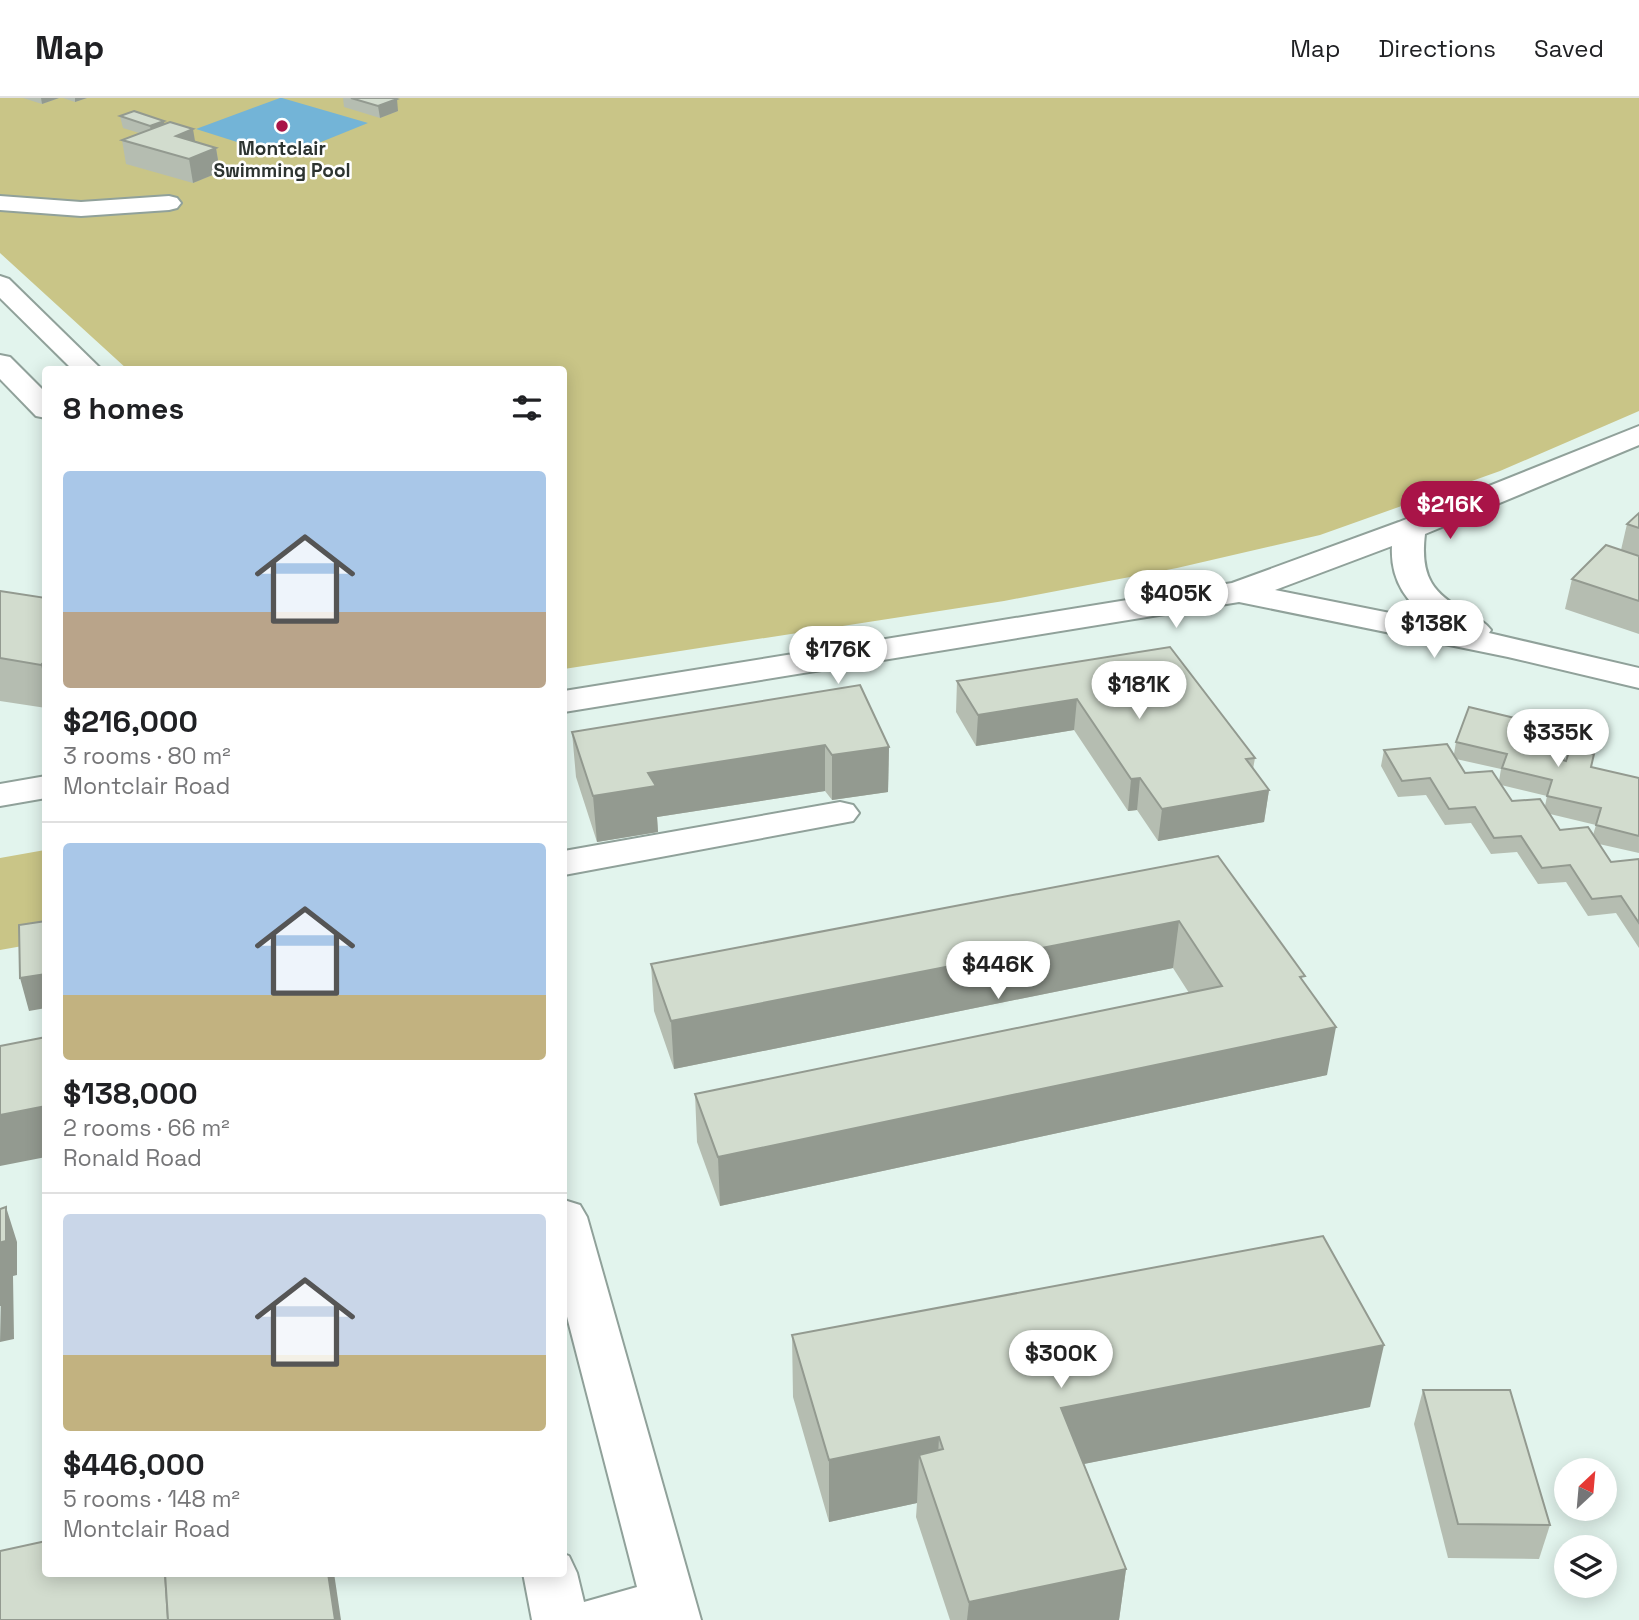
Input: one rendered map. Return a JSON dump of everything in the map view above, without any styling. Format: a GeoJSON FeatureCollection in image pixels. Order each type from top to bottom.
{"type":"FeatureCollection","features":[{"type":"Feature","properties":{"kind":"street"},"geometry":{"type":"LineString","coordinates":[[0,203],[81,209],[169,203]]}},
{"type":"Feature","properties":{"kind":"street"},"geometry":{"type":"LineString","coordinates":[[5,294],[84,366]]}},
{"type":"Feature","properties":{"kind":"street"},"geometry":{"type":"LineString","coordinates":[[0,363],[42,406]]}},
{"type":"Feature","properties":{"kind":"street"},"geometry":{"type":"LineString","coordinates":[[567,702],[1240,592],[1410,529],[1639,435]]}},
{"type":"Feature","properties":{"kind":"street"},"geometry":{"type":"LineString","coordinates":[[1410,529],[1405,553],[1409,576],[1431,607],[1508,647]]}},
{"type":"Feature","properties":{"kind":"street"},"geometry":{"type":"LineString","coordinates":[[1240,592],[1508,647],[1639,678]]}},
{"type":"Feature","properties":{"kind":"street"},"geometry":{"type":"LineString","coordinates":[[0,795],[42,788]]}},
{"type":"Feature","properties":{"kind":"street"},"geometry":{"type":"LineString","coordinates":[[567,862],[840,813]]}},
{"type":"Feature","properties":{"kind":"street"},"geometry":{"type":"LineString","coordinates":[[567,1228],[670,1612],[601,1620]]}},
{"type":"Feature","properties":{"kind":"street"},"geometry":{"type":"LineString","coordinates":[[551,1577],[560,1620]]}},
{"type":"Feature","properties":{"kind":"shaded area"},"geometry":{"type":"Polygon","coordinates":[[[0,98],[1639,98],[1639,411],[1500,471],[1320,535],[1177,568],[1004,601],[567,669],[567,366],[124,366],[0,253],[0,98]]]}},
{"type":"Feature","properties":{"kind":"shaded area"},"geometry":{"type":"Polygon","coordinates":[[[42,851],[42,943],[0,950],[0,858],[42,851]]]}},
{"type":"Feature","properties":{"kind":"water","name":"Montclair Swimming Pool"},"geometry":{"type":"Polygon","coordinates":[[[280,98],[368,123],[284,157],[196,129],[280,98]]]}},
{"type":"Feature","properties":{"kind":"building"},"geometry":{"type":"Polygon","coordinates":[[[351,98],[394,98],[397,99],[378,106],[351,98]]]}},
{"type":"Feature","properties":{"kind":"building"},"geometry":{"type":"Polygon","coordinates":[[[134,111],[164,121],[150,126],[120,116],[134,111]]]}},
{"type":"Feature","properties":{"kind":"building"},"geometry":{"type":"Polygon","coordinates":[[[170,122],[193,129],[176,136],[216,148],[189,159],[122,140],[170,122]]]}},
{"type":"Feature","properties":{"kind":"building"},"geometry":{"type":"Polygon","coordinates":[[[1639,513],[1639,528],[1627,524],[1639,513]]]}},
{"type":"Feature","properties":{"kind":"building"},"geometry":{"type":"Polygon","coordinates":[[[1606,545],[1639,556],[1639,601],[1572,579],[1606,545]]]}},
{"type":"Feature","properties":{"kind":"building"},"geometry":{"type":"Polygon","coordinates":[[[0,591],[42,597],[42,664],[0,658],[0,591]]]}},
{"type":"Feature","properties":{"kind":"building"},"geometry":{"type":"Polygon","coordinates":[[[1170,647],[1255,758],[1246,759],[1269,790],[1162,809],[1140,778],[1131,779],[1077,699],[978,715],[957,681],[1170,647]]]}},
{"type":"Feature","properties":{"kind":"building"},"geometry":{"type":"Polygon","coordinates":[[[860,685],[889,747],[832,755],[825,745],[648,773],[656,786],[593,796],[572,732],[860,685]]]}},
{"type":"Feature","properties":{"kind":"building"},"geometry":{"type":"Polygon","coordinates":[[[1469,707],[1523,720],[1518,734],[1568,745],[1563,760],[1566,761],[1570,749],[1594,754],[1591,767],[1639,778],[1639,836],[1596,825],[1601,808],[1547,796],[1552,780],[1502,768],[1507,754],[1456,742],[1469,707]]]}},
{"type":"Feature","properties":{"kind":"building"},"geometry":{"type":"Polygon","coordinates":[[[1447,744],[1465,773],[1492,771],[1512,801],[1540,799],[1560,830],[1588,827],[1611,862],[1639,859],[1639,923],[1621,896],[1592,899],[1570,865],[1542,868],[1521,836],[1494,838],[1475,807],[1449,809],[1430,778],[1402,781],[1384,750],[1447,744]]]}},
{"type":"Feature","properties":{"kind":"building"},"geometry":{"type":"Polygon","coordinates":[[[1218,856],[1305,976],[1300,977],[1336,1027],[718,1157],[695,1094],[1222,986],[1179,921],[671,1021],[651,964],[1218,856]]]}},
{"type":"Feature","properties":{"kind":"building"},"geometry":{"type":"Polygon","coordinates":[[[42,922],[42,975],[20,978],[19,925],[42,922]]]}},
{"type":"Feature","properties":{"kind":"building"},"geometry":{"type":"Polygon","coordinates":[[[42,1038],[42,1107],[0,1115],[0,1046],[42,1038]]]}},
{"type":"Feature","properties":{"kind":"building"},"geometry":{"type":"Polygon","coordinates":[[[6,1207],[6,1241],[2,1242],[0,1305],[0,1209],[6,1207]]]}},
{"type":"Feature","properties":{"kind":"building"},"geometry":{"type":"Polygon","coordinates":[[[1323,1236],[1384,1345],[1061,1408],[1126,1569],[969,1602],[919,1455],[943,1449],[939,1437],[829,1460],[792,1335],[1323,1236]]]}},
{"type":"Feature","properties":{"kind":"building"},"geometry":{"type":"Polygon","coordinates":[[[1423,1390],[1510,1390],[1550,1525],[1458,1524],[1423,1390]]]}},
{"type":"Feature","properties":{"kind":"building"},"geometry":{"type":"Polygon","coordinates":[[[42,1542],[42,1577],[165,1577],[168,1620],[0,1620],[0,1551],[42,1542]]]}},
{"type":"Feature","properties":{"kind":"building"},"geometry":{"type":"Polygon","coordinates":[[[165,1577],[329,1577],[335,1620],[168,1620],[165,1577]]]}},
{"type":"Feature","properties":{"kind":"place","name":"Montclair Swimming Pool"},"geometry":{"type":"Point","coordinates":[282,126]}}]}
